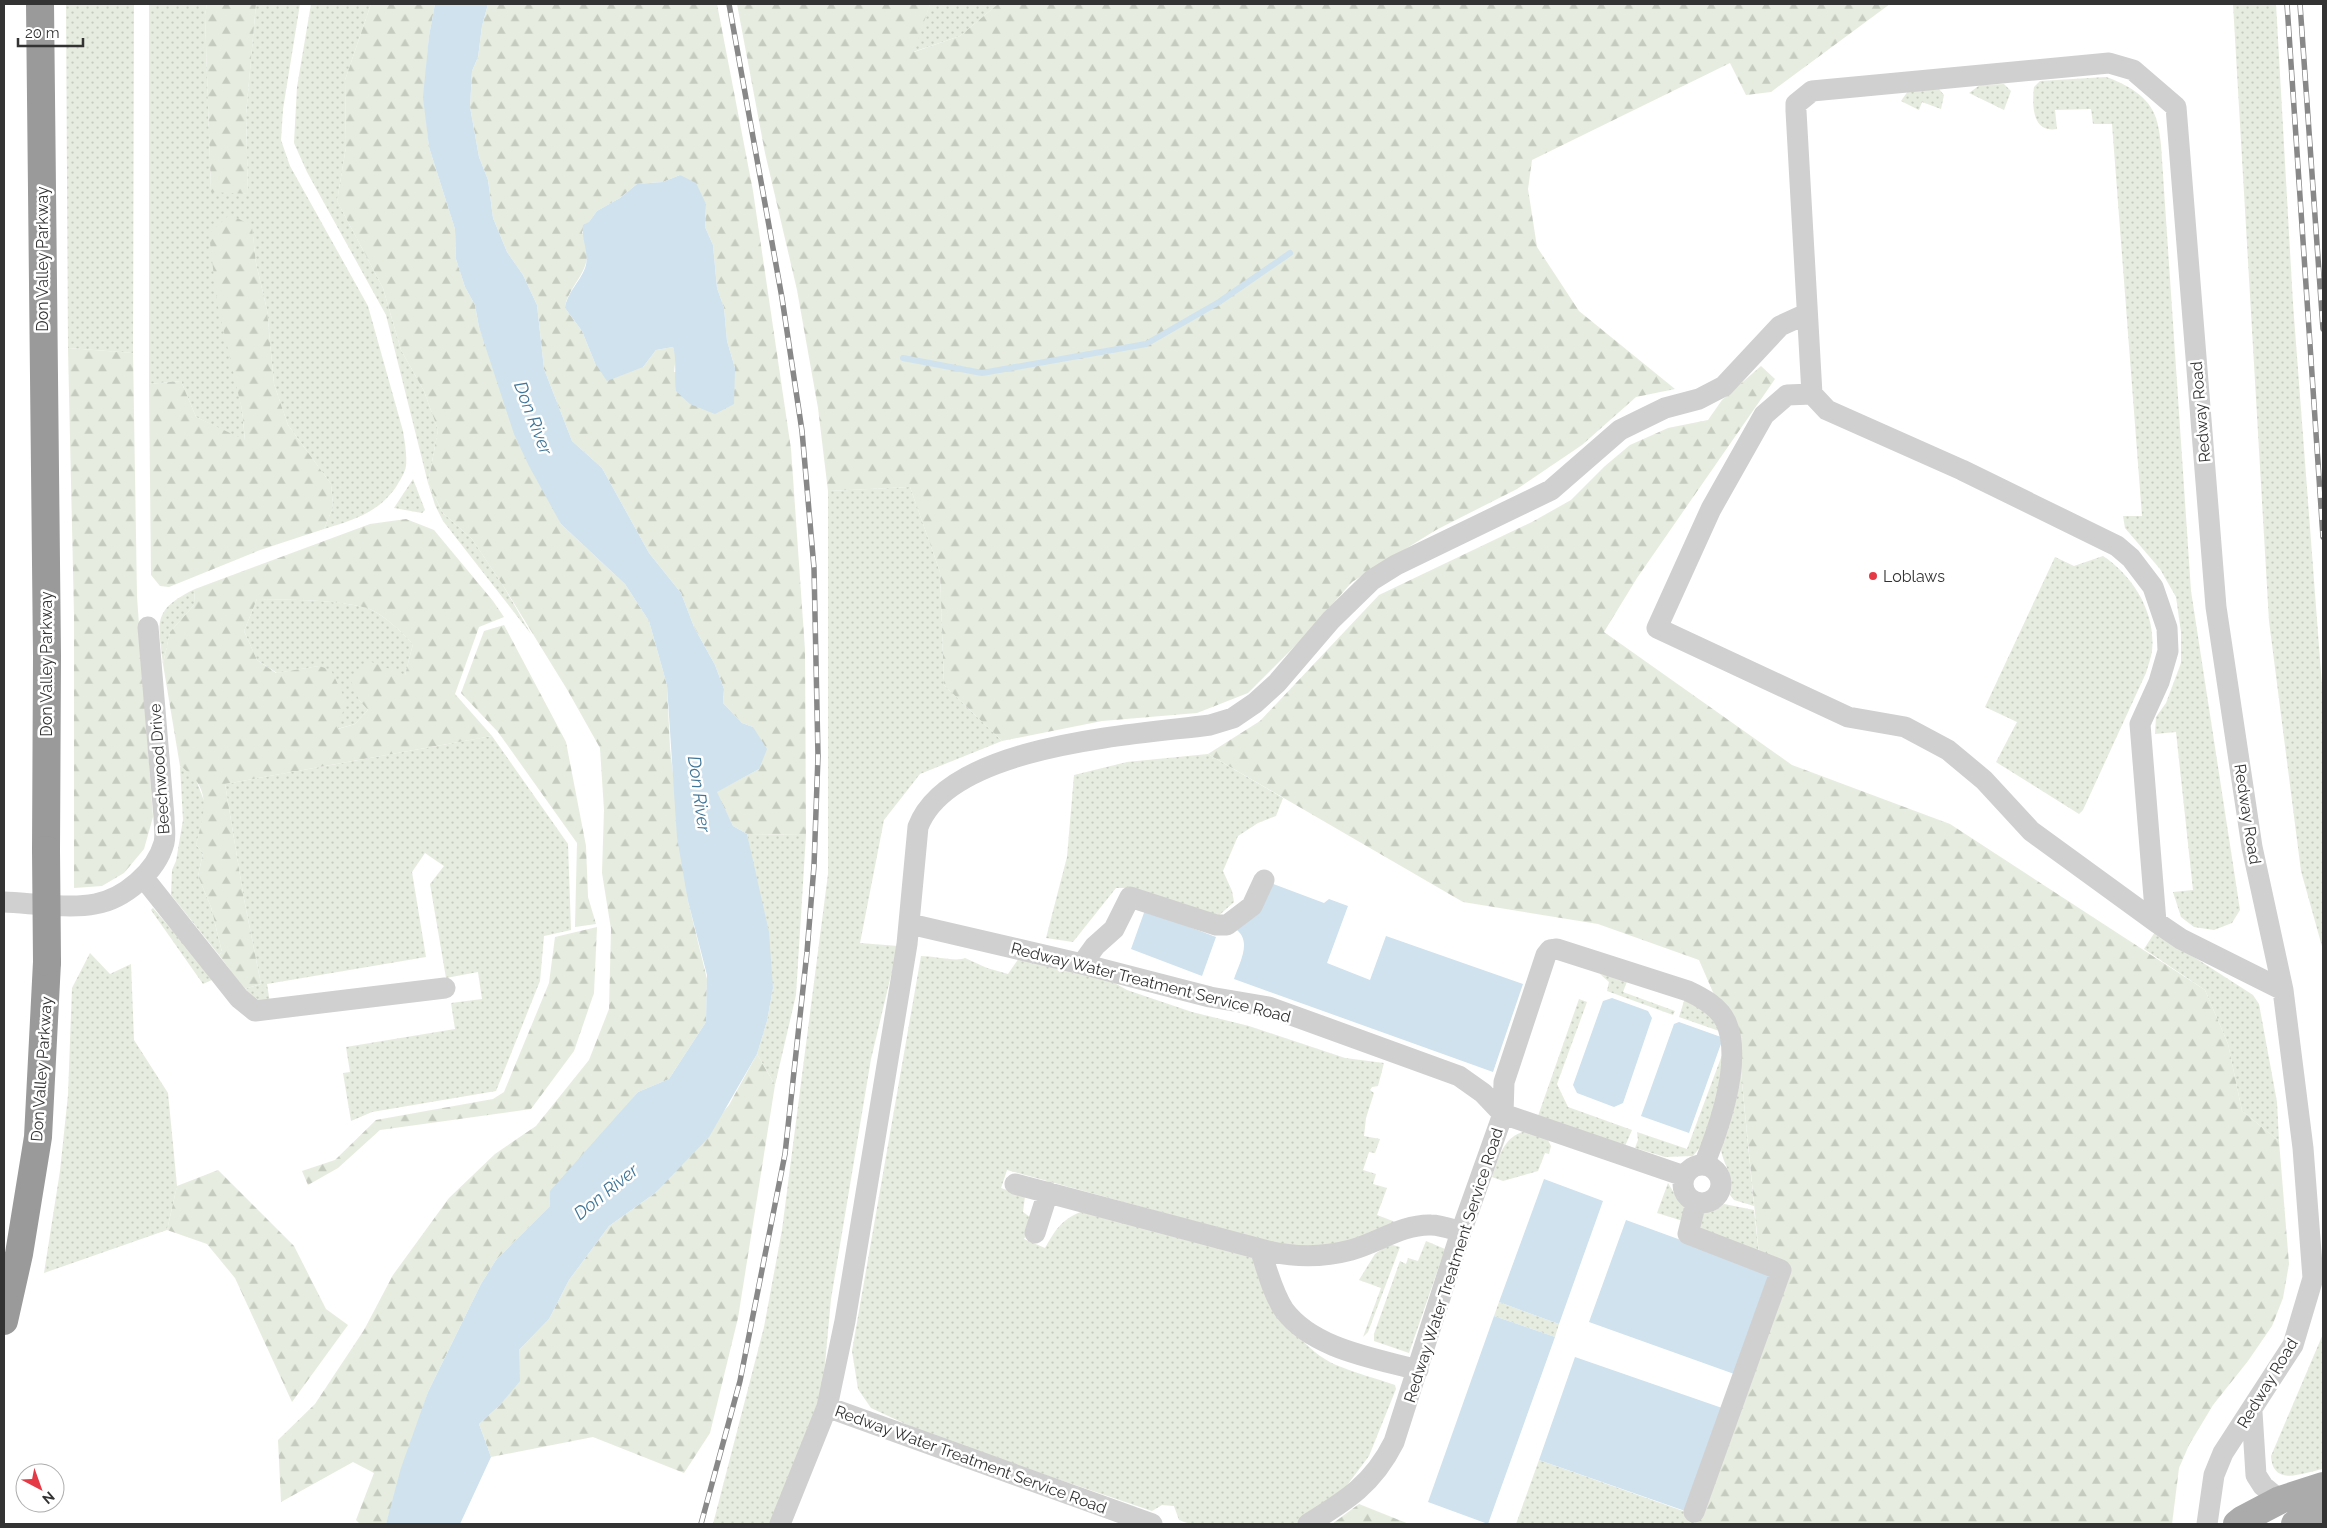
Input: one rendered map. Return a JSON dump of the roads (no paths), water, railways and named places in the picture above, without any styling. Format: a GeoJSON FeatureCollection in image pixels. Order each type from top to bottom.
{"type":"FeatureCollection","features":[{"type":"Feature","properties":{"kind":"highway","name":"Don Valley Parkway"},"geometry":{"type":"LineString","coordinates":[[4,1321],[19,1254],[38,1137],[47,962],[47,656],[40,4]]}},
{"type":"Feature","properties":{"kind":"main road"},"geometry":{"type":"LineString","coordinates":[[2237,1524],[2280,1500],[2323,1486]]}},
{"type":"Feature","properties":{"kind":"main road"},"geometry":{"type":"LineString","coordinates":[[2295,1524],[2323,1512]]}},
{"type":"Feature","properties":{"kind":"street","name":"Redway Road"},"geometry":{"type":"LineString","coordinates":[[1812,394],[1796,124],[1796,104],[1801,98],[1812,91],[2109,63],[2133,70],[2176,107],[2216,607],[2252,847],[2283,990],[2303,1148],[2313,1278],[2293,1345],[2252,1412],[2224,1453],[2214,1475],[2207,1524]]}},
{"type":"Feature","properties":{"kind":"street","name":"Redway Water Treatment Service Road"},"geometry":{"type":"LineString","coordinates":[[1152,1524],[827,1407],[845,1321],[910,924],[918,827],[923,814],[939,796],[967,777],[1016,756],[1067,744],[1210,724],[1233,718],[1256,703],[1331,620],[1372,580],[1396,565],[1551,490],[1620,430],[1665,408],[1699,399],[1724,386],[1780,326],[1806,314]]}},
{"type":"Feature","properties":{"kind":"street"},"geometry":{"type":"LineString","coordinates":[[2156,922],[2140,724],[2159,682],[2168,651],[2167,628],[2153,587],[2131,558],[2117,546],[1962,470],[1827,410],[1812,394],[1787,395],[1764,415],[1712,509],[1657,628],[1848,717],[1905,727],[1948,750],[1984,780],[2031,831],[2156,922],[2181,939],[2283,990]]}},
{"type":"Feature","properties":{"kind":"street","name":"Beechwood Drive"},"geometry":{"type":"LineString","coordinates":[[4,902],[96,904],[119,896],[143,877],[159,855],[164,842],[164,817],[148,627]]}},
{"type":"Feature","properties":{"kind":"street"},"geometry":{"type":"LineString","coordinates":[[143,877],[239,998],[255,1011],[445,988]]}},
{"type":"Feature","properties":{"kind":"street"},"geometry":{"type":"LineString","coordinates":[[1082,964],[1096,946],[1114,929],[1130,897],[1216,925],[1227,925],[1252,906],[1264,880]]}},
{"type":"Feature","properties":{"kind":"street","name":"Redway Water Treatment Service Road"},"geometry":{"type":"LineString","coordinates":[[910,924],[1082,964],[1210,997],[1269,1007],[1459,1076],[1483,1093],[1503,1114],[1461,1232],[1397,1435],[1378,1470],[1349,1500],[1308,1524]]}},
{"type":"Feature","properties":{"kind":"street"},"geometry":{"type":"LineString","coordinates":[[1684,1176],[1503,1114],[1504,1082],[1546,955],[1550,950],[1556,949],[1688,991],[1703,998],[1716,1008],[1726,1022],[1732,1062],[1729,1084],[1713,1144],[1704,1165]]}},
{"type":"Feature","properties":{"kind":"street"},"geometry":{"type":"LineString","coordinates":[[1704,1165],[1710,1167],[1719,1175],[1721,1188],[1709,1202],[1696,1202],[1690,1199],[1683,1189],[1684,1176],[1692,1167],[1704,1165]]}},
{"type":"Feature","properties":{"kind":"street"},"geometry":{"type":"LineString","coordinates":[[1015,1184],[1287,1255],[1321,1255],[1353,1249],[1410,1228],[1424,1225],[1435,1225],[1461,1232]]}},
{"type":"Feature","properties":{"kind":"street"},"geometry":{"type":"LineString","coordinates":[[1034,1233],[1048,1192]]}},
{"type":"Feature","properties":{"kind":"street"},"geometry":{"type":"LineString","coordinates":[[1694,1512],[1782,1270],[1688,1234],[1696,1202]]}},
{"type":"Feature","properties":{"kind":"street"},"geometry":{"type":"LineString","coordinates":[[1260,1249],[1277,1298],[1284,1310],[1300,1326],[1340,1347],[1418,1370]]}},
{"type":"Feature","properties":{"kind":"street"},"geometry":{"type":"LineString","coordinates":[[780,1524],[827,1407]]}},
{"type":"Feature","properties":{"kind":"street"},"geometry":{"type":"LineString","coordinates":[[2252,1412],[2256,1475],[2263,1486],[2280,1500]]}},
{"type":"Feature","properties":{"kind":"water","name":"Don River"},"geometry":{"type":"Polygon","coordinates":[[[435,4],[488,4],[482,26],[478,57],[472,71],[470,107],[479,157],[488,180],[493,218],[507,252],[523,275],[537,305],[544,369],[572,441],[602,468],[649,553],[681,593],[694,627],[715,665],[724,689],[723,703],[742,723],[753,727],[767,749],[759,769],[717,792],[733,826],[747,834],[769,932],[773,988],[767,1021],[757,1054],[709,1137],[655,1193],[609,1226],[569,1280],[549,1319],[519,1350],[520,1381],[500,1405],[479,1424],[491,1457],[460,1524],[386,1524],[401,1468],[428,1392],[481,1284],[496,1260],[550,1206],[550,1191],[638,1092],[669,1079],[706,1022],[707,975],[688,901],[677,837],[667,685],[649,621],[625,584],[561,524],[529,466],[514,434],[479,327],[475,305],[465,287],[456,259],[455,229],[429,147],[423,97],[429,36],[435,4]]]}},
{"type":"Feature","properties":{"kind":"water"},"geometry":{"type":"Polygon","coordinates":[[[680,175],[696,183],[706,204],[705,227],[713,245],[717,288],[724,308],[727,341],[735,368],[734,404],[715,414],[690,404],[676,391],[673,347],[656,350],[643,367],[607,381],[595,363],[582,331],[565,308],[566,302],[586,265],[587,255],[583,225],[589,222],[597,211],[620,198],[637,184],[663,182],[680,175]]]}},
{"type":"Feature","properties":{"kind":"water"},"geometry":{"type":"Polygon","coordinates":[[[1268,882],[1324,903],[1329,899],[1348,906],[1327,963],[1370,980],[1386,936],[1523,984],[1493,1072],[1234,979],[1244,947],[1244,941],[1237,930],[1268,882]]]}},
{"type":"Feature","properties":{"kind":"water"},"geometry":{"type":"Polygon","coordinates":[[[1145,910],[1216,937],[1202,976],[1131,949],[1145,910]]]}},
{"type":"Feature","properties":{"kind":"water"},"geometry":{"type":"Polygon","coordinates":[[[1612,998],[1648,1011],[1652,1018],[1623,1103],[1614,1107],[1577,1093],[1573,1085],[1603,1001],[1612,998]]]}},
{"type":"Feature","properties":{"kind":"water"},"geometry":{"type":"Polygon","coordinates":[[[1679,1022],[1721,1037],[1722,1041],[1689,1133],[1641,1116],[1674,1024],[1679,1022]]]}},
{"type":"Feature","properties":{"kind":"water"},"geometry":{"type":"Polygon","coordinates":[[[1544,1179],[1603,1201],[1559,1324],[1499,1302],[1544,1179]]]}},
{"type":"Feature","properties":{"kind":"water"},"geometry":{"type":"Polygon","coordinates":[[[1626,1220],[1774,1274],[1737,1375],[1589,1322],[1626,1220]]]}},
{"type":"Feature","properties":{"kind":"water"},"geometry":{"type":"Polygon","coordinates":[[[1494,1316],[1555,1337],[1488,1524],[1428,1502],[1494,1316]]]}},
{"type":"Feature","properties":{"kind":"water"},"geometry":{"type":"Polygon","coordinates":[[[1575,1357],[1725,1409],[1688,1512],[1539,1460],[1575,1357]]]}},
{"type":"Feature","properties":{"kind":"waterway"},"geometry":{"type":"LineString","coordinates":[[903,358],[982,373],[1146,344],[1219,302],[1290,253]]}},
{"type":"Feature","properties":{"kind":"railway"},"geometry":{"type":"LineString","coordinates":[[701,1524],[740,1381],[785,1154],[807,952],[814,866],[818,756],[814,568],[802,431],[782,298],[729,4]]}},
{"type":"Feature","properties":{"kind":"railway"},"geometry":{"type":"LineString","coordinates":[[2287,4],[2323,537]]}},
{"type":"Feature","properties":{"kind":"railway"},"geometry":{"type":"LineString","coordinates":[[2300,4],[2323,329]]}},
{"type":"Feature","properties":{"kind":"place","name":"Loblaws"},"geometry":{"type":"Point","coordinates":[1873,576]}}]}
